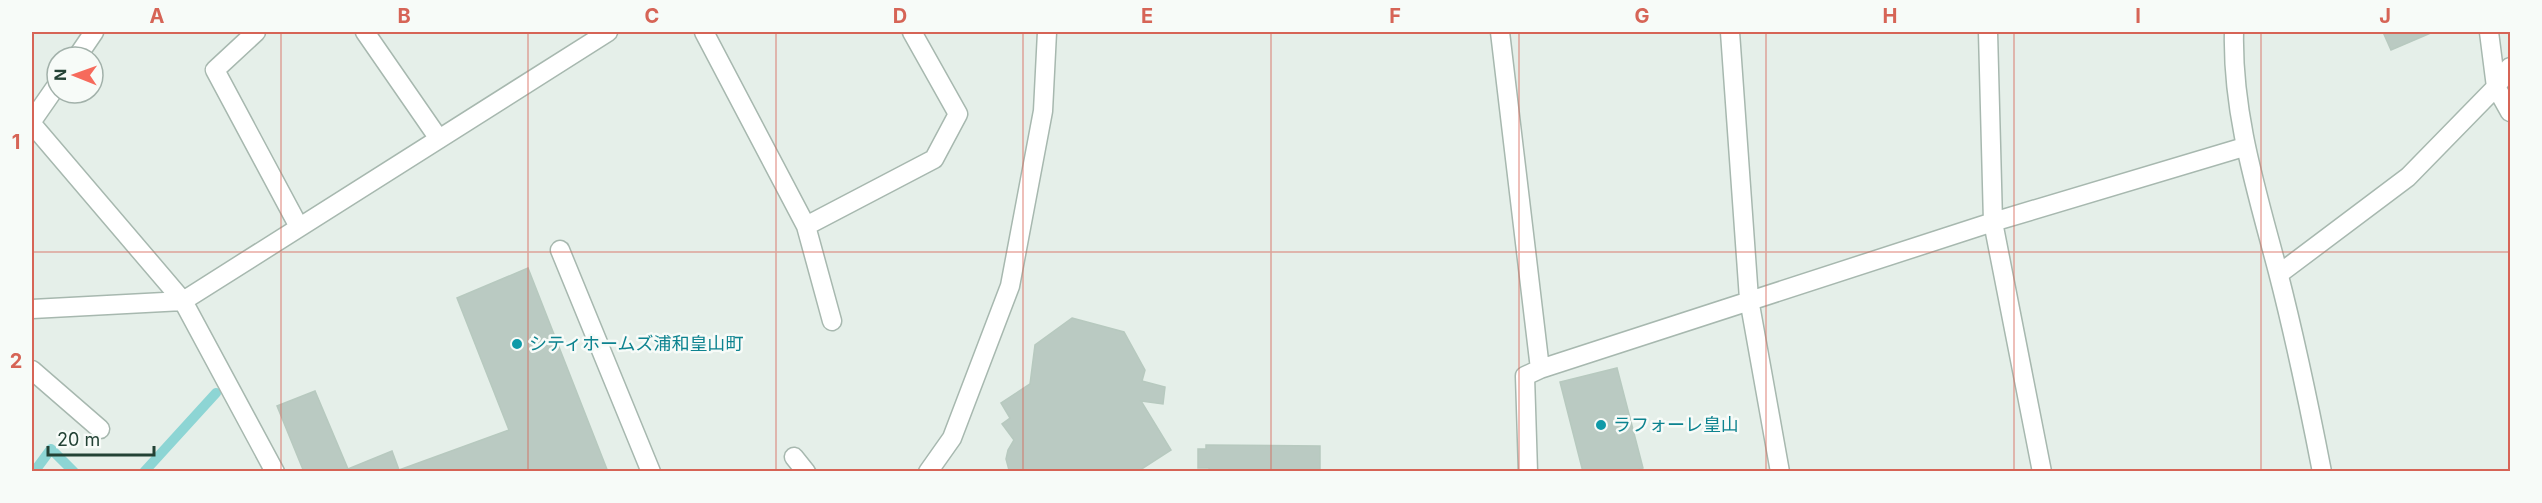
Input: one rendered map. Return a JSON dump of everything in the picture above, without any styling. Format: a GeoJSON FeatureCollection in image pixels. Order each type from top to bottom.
{"type":"FeatureCollection","features":[{"type":"Feature","properties":{"kind":"street"},"geometry":{"type":"LineString","coordinates":[[85,45],[94,32]]}},
{"type":"Feature","properties":{"kind":"street"},"geometry":{"type":"LineString","coordinates":[[256,32],[215,70],[299,227]]}},
{"type":"Feature","properties":{"kind":"street"},"geometry":{"type":"LineString","coordinates":[[365,32],[439,139]]}},
{"type":"Feature","properties":{"kind":"street"},"geometry":{"type":"LineString","coordinates":[[704,32],[806,225],[832,321]]}},
{"type":"Feature","properties":{"kind":"street"},"geometry":{"type":"LineString","coordinates":[[806,225],[934,159],[958,114],[912,32]]}},
{"type":"Feature","properties":{"kind":"street"},"geometry":{"type":"LineString","coordinates":[[928,471],[952,438],[1010,286],[1043,111],[1047,32]]}},
{"type":"Feature","properties":{"kind":"street"},"geometry":{"type":"LineString","coordinates":[[1500,32],[1540,369]]}},
{"type":"Feature","properties":{"kind":"street"},"geometry":{"type":"LineString","coordinates":[[1730,32],[1749,299],[1780,471]]}},
{"type":"Feature","properties":{"kind":"street"},"geometry":{"type":"LineString","coordinates":[[1988,32],[1993,222],[2042,471]]}},
{"type":"Feature","properties":{"kind":"street"},"geometry":{"type":"LineString","coordinates":[[2234,32],[2233,63],[2244,147],[2279,274],[2306,388],[2322,471]]}},
{"type":"Feature","properties":{"kind":"street"},"geometry":{"type":"LineString","coordinates":[[2489,32],[2496,87],[2511,112]]}},
{"type":"Feature","properties":{"kind":"street"},"geometry":{"type":"LineString","coordinates":[[32,309],[183,301],[600,34]]}},
{"type":"Feature","properties":{"kind":"street"},"geometry":{"type":"LineString","coordinates":[[2279,274],[2408,177],[2496,87],[2511,67]]}},
{"type":"Feature","properties":{"kind":"street"},"geometry":{"type":"LineString","coordinates":[[45,103],[32,123],[183,301],[275,471]]}},
{"type":"Feature","properties":{"kind":"street"},"geometry":{"type":"LineString","coordinates":[[1528,471],[1524,376],[1749,299],[1993,222],[2244,147]]}},
{"type":"Feature","properties":{"kind":"street"},"geometry":{"type":"LineString","coordinates":[[560,250],[651,471]]}},
{"type":"Feature","properties":{"kind":"street"},"geometry":{"type":"LineString","coordinates":[[32,370],[100,429]]}},
{"type":"Feature","properties":{"kind":"street"},"geometry":{"type":"LineString","coordinates":[[794,457],[806,471]]}},
{"type":"Feature","properties":{"kind":"building"},"geometry":{"type":"Polygon","coordinates":[[[2383,32],[2433,32],[2391,50],[2383,32]]]}},
{"type":"Feature","properties":{"kind":"building","name":"シティホームズ浦和皇山町"},"geometry":{"type":"Polygon","coordinates":[[[528,268],[608,472],[304,472],[277,406],[315,391],[348,469],[392,451],[399,470],[509,430],[457,298],[528,268]]]}},
{"type":"Feature","properties":{"kind":"building"},"geometry":{"type":"Polygon","coordinates":[[[1072,318],[1124,332],[1145,370],[1142,381],[1165,387],[1163,404],[1141,401],[1171,450],[1137,472],[1007,472],[1009,470],[1006,459],[1014,440],[1002,424],[1010,418],[1001,403],[1030,384],[1035,345],[1072,318]]]}},
{"type":"Feature","properties":{"kind":"building","name":"ラフォーレ皇山"},"geometry":{"type":"Polygon","coordinates":[[[1617,368],[1643,468],[1631,472],[1583,472],[1560,382],[1617,368]]]}},
{"type":"Feature","properties":{"kind":"building"},"geometry":{"type":"Polygon","coordinates":[[[1206,445],[1320,446],[1320,472],[1209,472],[1209,468],[1198,468],[1198,449],[1206,449],[1206,445]]]}},
{"type":"Feature","properties":{"kind":"waterway"},"geometry":{"type":"LineString","coordinates":[[144,472],[216,393]]}},
{"type":"Feature","properties":{"kind":"waterway"},"geometry":{"type":"LineString","coordinates":[[34,472],[51,449],[74,472]]}},
{"type":"Feature","properties":{"kind":"place","name":"シティホームズ浦和皇山町"},"geometry":{"type":"Point","coordinates":[517,344]}},
{"type":"Feature","properties":{"kind":"place","name":"ラフォーレ皇山"},"geometry":{"type":"Point","coordinates":[1601,425]}}]}
